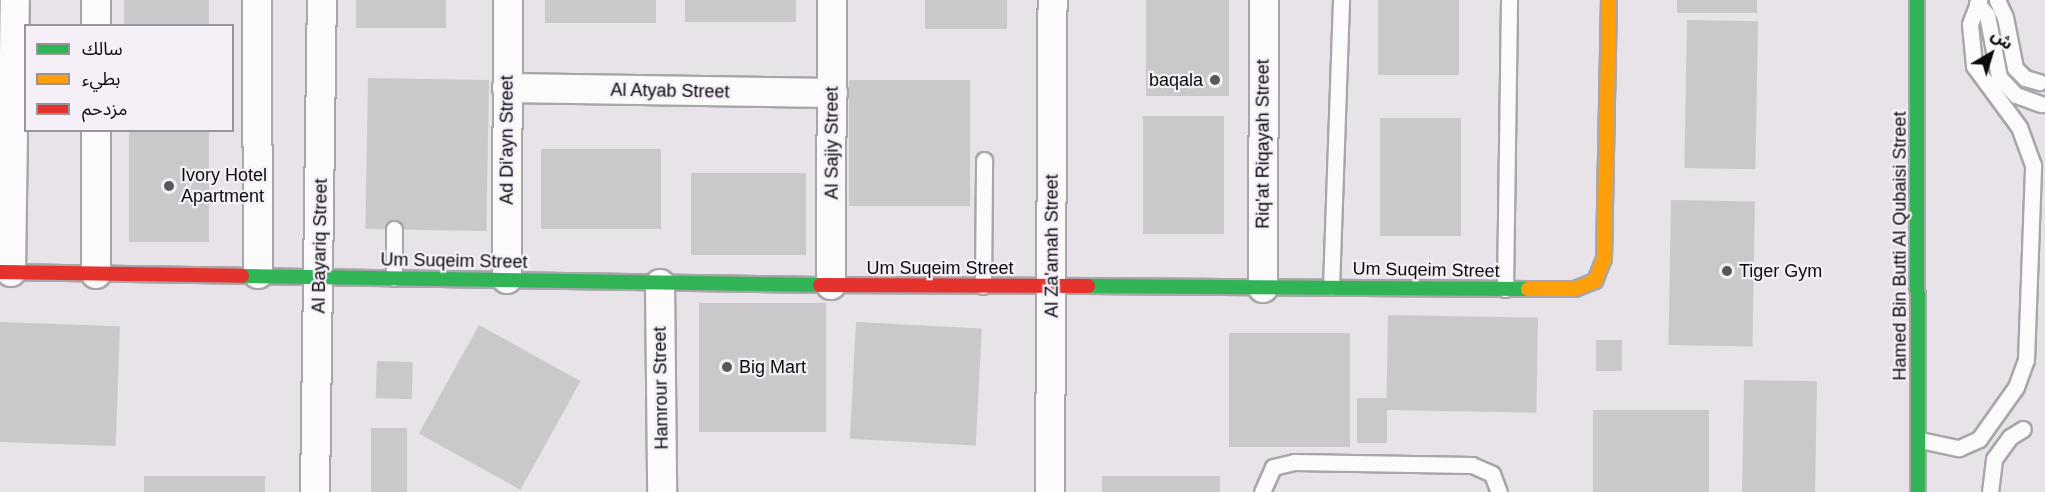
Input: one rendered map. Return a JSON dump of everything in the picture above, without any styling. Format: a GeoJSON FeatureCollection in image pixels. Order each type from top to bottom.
{"type":"FeatureCollection","features":[{"type":"Feature","properties":{"kind":"street"},"geometry":{"type":"LineString","coordinates":[[6,272],[15,0]]}},
{"type":"Feature","properties":{"kind":"street"},"geometry":{"type":"LineString","coordinates":[[96,0],[96,24]]}},
{"type":"Feature","properties":{"kind":"street"},"geometry":{"type":"LineString","coordinates":[[258,0],[258,274]]}},
{"type":"Feature","properties":{"kind":"street","name":"Al Bayariq Street"},"geometry":{"type":"LineString","coordinates":[[315,492],[320,278],[322,0]]}},
{"type":"Feature","properties":{"kind":"street","name":"Ad Di'ayn Street"},"geometry":{"type":"LineString","coordinates":[[507,279],[508,0]]}},
{"type":"Feature","properties":{"kind":"street","name":"Al Za'amah Street"},"geometry":{"type":"LineString","coordinates":[[1050,492],[1053,0]]}},
{"type":"Feature","properties":{"kind":"street","name":"Riq'at Riqayah Street"},"geometry":{"type":"LineString","coordinates":[[1263,288],[1264,0]]}},
{"type":"Feature","properties":{"kind":"street","name":"Um Suqeim Street"},"geometry":{"type":"LineString","coordinates":[[6,272],[258,274],[320,278],[507,279],[660,284],[1575,288],[1595,281],[1601,270],[1609,0]]}},
{"type":"Feature","properties":{"kind":"street","name":"Hamed Bin Butti Al Qubaisi Street"},"geometry":{"type":"LineString","coordinates":[[1917,0],[1920,440],[1918,492]]}},
{"type":"Feature","properties":{"kind":"street","name":"Al Sajiy Street"},"geometry":{"type":"LineString","coordinates":[[831,285],[833,93],[837,1]]}},
{"type":"Feature","properties":{"kind":"street","name":"Al Atyab Street"},"geometry":{"type":"LineString","coordinates":[[507,88],[833,93]]}},
{"type":"Feature","properties":{"kind":"street"},"geometry":{"type":"LineString","coordinates":[[96,132],[96,274]]}},
{"type":"Feature","properties":{"kind":"street","name":"Hamrour Street"},"geometry":{"type":"LineString","coordinates":[[660,284],[662,492]]}},
{"type":"Feature","properties":{"kind":"lane"},"geometry":{"type":"LineString","coordinates":[[1331,287],[1341,0]]}},
{"type":"Feature","properties":{"kind":"lane"},"geometry":{"type":"LineString","coordinates":[[1505,289],[1509,0]]}},
{"type":"Feature","properties":{"kind":"lane"},"geometry":{"type":"LineString","coordinates":[[1997,0],[2005,17],[2014,68],[2025,78],[2039,82]]}},
{"type":"Feature","properties":{"kind":"lane"},"geometry":{"type":"LineString","coordinates":[[1920,440],[1959,448],[1979,440],[2016,387],[2026,360],[2033,165],[2019,127],[1974,66],[1968,46],[1978,1]]}},
{"type":"Feature","properties":{"kind":"lane"},"geometry":{"type":"LineString","coordinates":[[1978,1],[1987,15],[1998,77],[2016,94],[2041,104]]}},
{"type":"Feature","properties":{"kind":"lane"},"geometry":{"type":"LineString","coordinates":[[983,286],[984,160]]}},
{"type":"Feature","properties":{"kind":"lane"},"geometry":{"type":"LineString","coordinates":[[394,229],[394,278]]}},
{"type":"Feature","properties":{"kind":"lane"},"geometry":{"type":"LineString","coordinates":[[1990,492],[1994,459],[2010,437],[2023,429]]}},
{"type":"Feature","properties":{"kind":"lane"},"geometry":{"type":"LineString","coordinates":[[1262,492],[1273,467],[1294,462],[1472,465],[1492,474],[1499,492]]}},
{"type":"Feature","properties":{"kind":"building"},"geometry":{"type":"Polygon","coordinates":[[[124,0],[209,0],[209,24],[124,24],[124,0]]]}},
{"type":"Feature","properties":{"kind":"building"},"geometry":{"type":"Polygon","coordinates":[[[356,0],[446,0],[446,28],[356,28],[356,0]]]}},
{"type":"Feature","properties":{"kind":"building"},"geometry":{"type":"Polygon","coordinates":[[[545,0],[656,0],[656,23],[545,23],[545,0]]]}},
{"type":"Feature","properties":{"kind":"building"},"geometry":{"type":"Polygon","coordinates":[[[685,0],[796,0],[796,22],[685,22],[685,0]]]}},
{"type":"Feature","properties":{"kind":"building"},"geometry":{"type":"Polygon","coordinates":[[[925,0],[1007,0],[1007,29],[925,29],[925,0]]]}},
{"type":"Feature","properties":{"kind":"building"},"geometry":{"type":"Polygon","coordinates":[[[1146,0],[1229,0],[1229,96],[1146,96],[1146,0]]]}},
{"type":"Feature","properties":{"kind":"building"},"geometry":{"type":"Polygon","coordinates":[[[1378,0],[1459,0],[1459,75],[1378,75],[1378,0]]]}},
{"type":"Feature","properties":{"kind":"building"},"geometry":{"type":"Polygon","coordinates":[[[1677,0],[1757,0],[1757,13],[1677,13],[1677,0]]]}},
{"type":"Feature","properties":{"kind":"building"},"geometry":{"type":"Polygon","coordinates":[[[1687,20],[1758,21],[1755,169],[1684,168],[1687,20]]]}},
{"type":"Feature","properties":{"kind":"building"},"geometry":{"type":"Polygon","coordinates":[[[368,78],[489,80],[486,231],[365,229],[368,78]]]}},
{"type":"Feature","properties":{"kind":"building"},"geometry":{"type":"Polygon","coordinates":[[[849,80],[970,80],[970,206],[849,206],[849,80]]]}},
{"type":"Feature","properties":{"kind":"building"},"geometry":{"type":"Polygon","coordinates":[[[1143,116],[1224,116],[1224,234],[1143,234],[1143,116]]]}},
{"type":"Feature","properties":{"kind":"building"},"geometry":{"type":"Polygon","coordinates":[[[1380,118],[1461,118],[1461,236],[1380,236],[1380,118]]]}},
{"type":"Feature","properties":{"kind":"building","name":"Ivory Hotel Apartment"},"geometry":{"type":"Polygon","coordinates":[[[129,132],[209,132],[209,242],[129,242],[129,132]]]}},
{"type":"Feature","properties":{"kind":"building"},"geometry":{"type":"Polygon","coordinates":[[[541,149],[661,149],[661,229],[541,229],[541,149]]]}},
{"type":"Feature","properties":{"kind":"building"},"geometry":{"type":"Polygon","coordinates":[[[691,173],[806,173],[806,255],[691,255],[691,173]]]}},
{"type":"Feature","properties":{"kind":"building"},"geometry":{"type":"Polygon","coordinates":[[[1671,200],[1755,201],[1752,346],[1668,345],[1671,200]]]}},
{"type":"Feature","properties":{"kind":"building"},"geometry":{"type":"Polygon","coordinates":[[[699,303],[826,303],[826,432],[699,432],[699,303]]]}},
{"type":"Feature","properties":{"kind":"building"},"geometry":{"type":"Polygon","coordinates":[[[1388,315],[1538,318],[1536,413],[1386,410],[1388,315]]]}},
{"type":"Feature","properties":{"kind":"building"},"geometry":{"type":"Polygon","coordinates":[[[0,322],[120,326],[116,446],[0,442],[0,322]]]}},
{"type":"Feature","properties":{"kind":"building"},"geometry":{"type":"Polygon","coordinates":[[[856,322],[982,329],[976,445],[850,439],[856,322]]]}},
{"type":"Feature","properties":{"kind":"building"},"geometry":{"type":"Polygon","coordinates":[[[479,325],[580,381],[520,490],[419,433],[479,325]]]}},
{"type":"Feature","properties":{"kind":"building"},"geometry":{"type":"Polygon","coordinates":[[[1229,333],[1350,333],[1350,447],[1229,447],[1229,333]]]}},
{"type":"Feature","properties":{"kind":"building"},"geometry":{"type":"Polygon","coordinates":[[[1596,340],[1622,340],[1622,371],[1596,371],[1596,340]]]}},
{"type":"Feature","properties":{"kind":"building"},"geometry":{"type":"Polygon","coordinates":[[[377,361],[413,362],[412,399],[376,398],[377,361]]]}},
{"type":"Feature","properties":{"kind":"building"},"geometry":{"type":"Polygon","coordinates":[[[1744,380],[1817,381],[1815,492],[1742,492],[1744,380]]]}},
{"type":"Feature","properties":{"kind":"building"},"geometry":{"type":"Polygon","coordinates":[[[1357,398],[1387,398],[1387,443],[1357,443],[1357,398]]]}},
{"type":"Feature","properties":{"kind":"building"},"geometry":{"type":"Polygon","coordinates":[[[1593,410],[1709,410],[1709,492],[1593,492],[1593,410]]]}},
{"type":"Feature","properties":{"kind":"building"},"geometry":{"type":"Polygon","coordinates":[[[371,428],[407,428],[407,492],[371,492],[371,428]]]}},
{"type":"Feature","properties":{"kind":"building"},"geometry":{"type":"Polygon","coordinates":[[[144,476],[265,476],[265,492],[144,492],[144,476]]]}},
{"type":"Feature","properties":{"kind":"building"},"geometry":{"type":"Polygon","coordinates":[[[1102,476],[1220,476],[1220,492],[1102,492],[1102,476]]]}},
{"type":"Feature","properties":{"kind":"traffic: fast"},"geometry":{"type":"LineString","coordinates":[[1917,0],[1918,492]]}},
{"type":"Feature","properties":{"kind":"traffic: fast"},"geometry":{"type":"LineString","coordinates":[[242,276],[820,285]]}},
{"type":"Feature","properties":{"kind":"traffic: fast"},"geometry":{"type":"LineString","coordinates":[[1088,286],[1528,289]]}},
{"type":"Feature","properties":{"kind":"traffic: slow"},"geometry":{"type":"LineString","coordinates":[[1528,289],[1575,289],[1595,281],[1604,259],[1609,0]]}},
{"type":"Feature","properties":{"kind":"traffic: jam"},"geometry":{"type":"LineString","coordinates":[[0,272],[242,276]]}},
{"type":"Feature","properties":{"kind":"traffic: jam"},"geometry":{"type":"LineString","coordinates":[[820,285],[1088,286]]}},
{"type":"Feature","properties":{"kind":"place","name":"baqala"},"geometry":{"type":"Point","coordinates":[1215,80]}},
{"type":"Feature","properties":{"kind":"place","name":"Ivory Hotel Apartment"},"geometry":{"type":"Point","coordinates":[169,186]}},
{"type":"Feature","properties":{"kind":"place","name":"Tiger Gym"},"geometry":{"type":"Point","coordinates":[1727,271]}},
{"type":"Feature","properties":{"kind":"place","name":"Big Mart"},"geometry":{"type":"Point","coordinates":[727,367]}}]}
